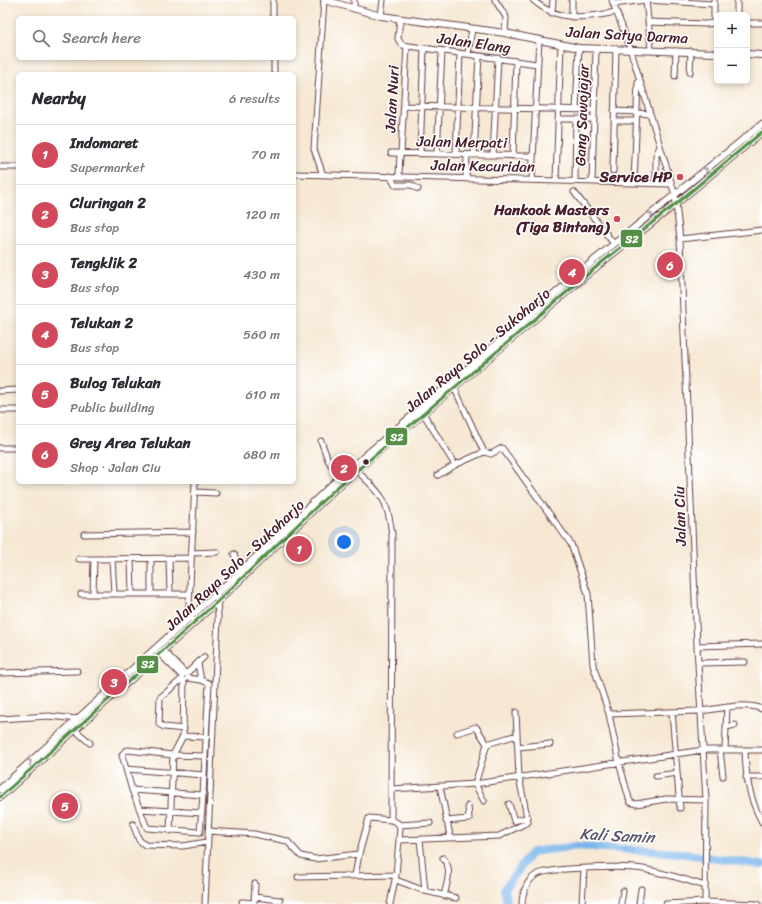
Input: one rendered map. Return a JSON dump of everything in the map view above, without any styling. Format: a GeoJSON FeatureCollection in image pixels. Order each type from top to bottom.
{"type":"FeatureCollection","features":[{"type":"Feature","properties":{"kind":"main road","name":"Jalan Satya Darma"},"geometry":{"type":"LineString","coordinates":[[324,0],[381,16],[505,33],[579,48],[630,48],[714,53]]}},
{"type":"Feature","properties":{"kind":"main road"},"geometry":{"type":"LineString","coordinates":[[750,54],[762,54]]}},
{"type":"Feature","properties":{"kind":"main road"},"geometry":{"type":"LineString","coordinates":[[599,260],[614,244],[762,124]]}},
{"type":"Feature","properties":{"kind":"main road"},"geometry":{"type":"LineString","coordinates":[[599,260],[677,203],[762,132]]}},
{"type":"Feature","properties":{"kind":"main road","name":"Jalan Raya Solo - Sukoharjo"},"geometry":{"type":"LineString","coordinates":[[383,443],[423,413],[454,387],[599,260]]}},
{"type":"Feature","properties":{"kind":"main road","name":"Jalan Raya Solo - Sukoharjo"},"geometry":{"type":"LineString","coordinates":[[0,789],[41,750],[75,724],[161,652],[218,601],[383,443],[575,281]]}},
{"type":"Feature","properties":{"kind":"main road","name":"Jalan Raya Solo - Sukoharjo"},"geometry":{"type":"LineString","coordinates":[[0,798],[46,756],[75,724],[190,616],[241,571],[339,478],[371,454]]}},
{"type":"Feature","properties":{"kind":"main road"},"geometry":{"type":"LineString","coordinates":[[41,750],[46,756]]}},
{"type":"Feature","properties":{"kind":"street"},"geometry":{"type":"LineString","coordinates":[[273,0],[273,16]]}},
{"type":"Feature","properties":{"kind":"street"},"geometry":{"type":"LineString","coordinates":[[323,175],[314,149],[324,0]]}},
{"type":"Feature","properties":{"kind":"street"},"geometry":{"type":"LineString","coordinates":[[354,0],[354,9]]}},
{"type":"Feature","properties":{"kind":"street"},"geometry":{"type":"LineString","coordinates":[[381,16],[383,0]]}},
{"type":"Feature","properties":{"kind":"street"},"geometry":{"type":"LineString","coordinates":[[495,0],[506,17],[505,33]]}},
{"type":"Feature","properties":{"kind":"street"},"geometry":{"type":"LineString","coordinates":[[534,0],[552,13],[572,17],[585,17],[616,12]]}},
{"type":"Feature","properties":{"kind":"street"},"geometry":{"type":"LineString","coordinates":[[552,13],[553,0]]}},
{"type":"Feature","properties":{"kind":"street"},"geometry":{"type":"LineString","coordinates":[[572,0],[572,17]]}},
{"type":"Feature","properties":{"kind":"street"},"geometry":{"type":"LineString","coordinates":[[646,0],[651,49]]}},
{"type":"Feature","properties":{"kind":"street"},"geometry":{"type":"LineString","coordinates":[[634,182],[638,78],[630,48],[612,2],[646,0],[714,2],[715,12]]}},
{"type":"Feature","properties":{"kind":"street"},"geometry":{"type":"LineString","coordinates":[[737,0],[738,12]]}},
{"type":"Feature","properties":{"kind":"street"},"geometry":{"type":"LineString","coordinates":[[400,19],[398,40],[400,44],[407,46]]}},
{"type":"Feature","properties":{"kind":"street"},"geometry":{"type":"LineString","coordinates":[[648,22],[714,23]]}},
{"type":"Feature","properties":{"kind":"street"},"geometry":{"type":"LineString","coordinates":[[750,22],[762,23]]}},
{"type":"Feature","properties":{"kind":"street"},"geometry":{"type":"LineString","coordinates":[[468,54],[472,29]]}},
{"type":"Feature","properties":{"kind":"street"},"geometry":{"type":"LineString","coordinates":[[532,180],[539,39]]}},
{"type":"Feature","properties":{"kind":"street"},"geometry":{"type":"LineString","coordinates":[[556,180],[561,45]]}},
{"type":"Feature","properties":{"kind":"street","name":"Jalan Elang"},"geometry":{"type":"LineString","coordinates":[[407,46],[537,64]]}},
{"type":"Feature","properties":{"kind":"street","name":"Jalan Nuri"},"geometry":{"type":"LineString","coordinates":[[399,176],[407,46]]}},
{"type":"Feature","properties":{"kind":"street"},"geometry":{"type":"LineString","coordinates":[[420,154],[424,48]]}},
{"type":"Feature","properties":{"kind":"street"},"geometry":{"type":"LineString","coordinates":[[576,110],[579,48]]}},
{"type":"Feature","properties":{"kind":"street"},"geometry":{"type":"LineString","coordinates":[[613,171],[616,48]]}},
{"type":"Feature","properties":{"kind":"street","name":"Gang Sawojajar"},"geometry":{"type":"LineString","coordinates":[[592,181],[596,49]]}},
{"type":"Feature","properties":{"kind":"street"},"geometry":{"type":"LineString","coordinates":[[437,154],[442,51]]}},
{"type":"Feature","properties":{"kind":"street"},"geometry":{"type":"LineString","coordinates":[[675,76],[676,51]]}},
{"type":"Feature","properties":{"kind":"street"},"geometry":{"type":"LineString","coordinates":[[690,72],[691,52]]}},
{"type":"Feature","properties":{"kind":"street"},"geometry":{"type":"LineString","coordinates":[[456,154],[460,53]]}},
{"type":"Feature","properties":{"kind":"street"},"geometry":{"type":"LineString","coordinates":[[474,155],[478,56]]}},
{"type":"Feature","properties":{"kind":"street"},"geometry":{"type":"LineString","coordinates":[[493,155],[498,58]]}},
{"type":"Feature","properties":{"kind":"street"},"geometry":{"type":"LineString","coordinates":[[274,60],[274,71]]}},
{"type":"Feature","properties":{"kind":"street"},"geometry":{"type":"LineString","coordinates":[[513,156],[516,61]]}},
{"type":"Feature","properties":{"kind":"street","name":"Jalan Ciu"},"geometry":{"type":"LineString","coordinates":[[638,78],[660,146],[670,184],[675,195],[680,239],[697,646],[706,800],[705,886]]}},
{"type":"Feature","properties":{"kind":"street"},"geometry":{"type":"LineString","coordinates":[[404,106],[594,110]]}},
{"type":"Feature","properties":{"kind":"street"},"geometry":{"type":"LineString","coordinates":[[614,111],[650,114]]}},
{"type":"Feature","properties":{"kind":"street"},"geometry":{"type":"LineString","coordinates":[[558,119],[594,119]]}},
{"type":"Feature","properties":{"kind":"street"},"geometry":{"type":"LineString","coordinates":[[575,181],[576,119]]}},
{"type":"Feature","properties":{"kind":"street"},"geometry":{"type":"LineString","coordinates":[[614,121],[636,121]]}},
{"type":"Feature","properties":{"kind":"street"},"geometry":{"type":"LineString","coordinates":[[656,183],[657,151],[660,146]]}},
{"type":"Feature","properties":{"kind":"street","name":"Jalan Merpati"},"geometry":{"type":"LineString","coordinates":[[391,153],[533,156]]}},
{"type":"Feature","properties":{"kind":"street"},"geometry":{"type":"LineString","coordinates":[[466,178],[467,155]]}},
{"type":"Feature","properties":{"kind":"street"},"geometry":{"type":"LineString","coordinates":[[0,167],[16,168]]}},
{"type":"Feature","properties":{"kind":"street","name":"Jalan Kecuridan"},"geometry":{"type":"LineString","coordinates":[[296,174],[670,184]]}},
{"type":"Feature","properties":{"kind":"street"},"geometry":{"type":"LineString","coordinates":[[390,176],[395,185],[411,185],[418,189]]}},
{"type":"Feature","properties":{"kind":"street"},"geometry":{"type":"LineString","coordinates":[[574,192],[614,244]]}},
{"type":"Feature","properties":{"kind":"street"},"geometry":{"type":"LineString","coordinates":[[680,239],[762,230]]}},
{"type":"Feature","properties":{"kind":"street"},"geometry":{"type":"LineString","coordinates":[[454,387],[484,452]]}},
{"type":"Feature","properties":{"kind":"street"},"geometry":{"type":"LineString","coordinates":[[0,391],[16,390]]}},
{"type":"Feature","properties":{"kind":"street"},"geometry":{"type":"LineString","coordinates":[[0,410],[16,410]]}},
{"type":"Feature","properties":{"kind":"street"},"geometry":{"type":"LineString","coordinates":[[423,413],[455,465]]}},
{"type":"Feature","properties":{"kind":"street"},"geometry":{"type":"LineString","coordinates":[[321,441],[328,460],[339,478]]}},
{"type":"Feature","properties":{"kind":"street"},"geometry":{"type":"LineString","coordinates":[[0,448],[16,448]]}},
{"type":"Feature","properties":{"kind":"street"},"geometry":{"type":"LineString","coordinates":[[438,475],[455,465],[484,452],[491,454],[502,448],[571,544],[588,594],[593,665],[609,714],[619,763],[630,802],[636,804],[662,800],[706,800]]}},
{"type":"Feature","properties":{"kind":"street"},"geometry":{"type":"LineString","coordinates":[[356,470],[380,493],[385,500],[392,534],[390,681],[392,820]]}},
{"type":"Feature","properties":{"kind":"street"},"geometry":{"type":"LineString","coordinates":[[193,622],[190,616],[189,594],[196,492],[195,484]]}},
{"type":"Feature","properties":{"kind":"street"},"geometry":{"type":"LineString","coordinates":[[196,492],[216,493]]}},
{"type":"Feature","properties":{"kind":"street"},"geometry":{"type":"LineString","coordinates":[[84,534],[193,532]]}},
{"type":"Feature","properties":{"kind":"street"},"geometry":{"type":"LineString","coordinates":[[79,559],[151,559],[217,552]]}},
{"type":"Feature","properties":{"kind":"street"},"geometry":{"type":"LineString","coordinates":[[234,554],[241,571]]}},
{"type":"Feature","properties":{"kind":"street"},"geometry":{"type":"LineString","coordinates":[[169,558],[170,594]]}},
{"type":"Feature","properties":{"kind":"street"},"geometry":{"type":"LineString","coordinates":[[93,594],[94,559]]}},
{"type":"Feature","properties":{"kind":"street"},"geometry":{"type":"LineString","coordinates":[[112,559],[114,594]]}},
{"type":"Feature","properties":{"kind":"street"},"geometry":{"type":"LineString","coordinates":[[131,559],[132,594]]}},
{"type":"Feature","properties":{"kind":"street"},"geometry":{"type":"LineString","coordinates":[[151,559],[151,594]]}},
{"type":"Feature","properties":{"kind":"street"},"geometry":{"type":"LineString","coordinates":[[81,594],[189,594]]}},
{"type":"Feature","properties":{"kind":"street"},"geometry":{"type":"LineString","coordinates":[[205,904],[218,601],[215,594]]}},
{"type":"Feature","properties":{"kind":"street"},"geometry":{"type":"LineString","coordinates":[[697,646],[762,644]]}},
{"type":"Feature","properties":{"kind":"street"},"geometry":{"type":"LineString","coordinates":[[161,652],[185,677],[209,683],[202,813],[200,832],[148,829],[132,790],[126,770],[122,755],[125,751],[205,756]]}},
{"type":"Feature","properties":{"kind":"street"},"geometry":{"type":"LineString","coordinates":[[184,729],[164,727],[159,724],[160,698],[185,677],[204,657]]}},
{"type":"Feature","properties":{"kind":"street"},"geometry":{"type":"LineString","coordinates":[[698,663],[745,662]]}},
{"type":"Feature","properties":{"kind":"street"},"geometry":{"type":"LineString","coordinates":[[198,664],[201,680]]}},
{"type":"Feature","properties":{"kind":"street"},"geometry":{"type":"LineString","coordinates":[[0,673],[78,671]]}},
{"type":"Feature","properties":{"kind":"street"},"geometry":{"type":"LineString","coordinates":[[170,831],[173,755],[183,736],[185,677]]}},
{"type":"Feature","properties":{"kind":"street"},"geometry":{"type":"LineString","coordinates":[[609,714],[701,711],[727,707],[751,707],[762,709]]}},
{"type":"Feature","properties":{"kind":"street"},"geometry":{"type":"LineString","coordinates":[[722,776],[727,707]]}},
{"type":"Feature","properties":{"kind":"street"},"geometry":{"type":"LineString","coordinates":[[399,840],[450,836],[499,836],[528,822],[519,776],[516,712]]}},
{"type":"Feature","properties":{"kind":"street"},"geometry":{"type":"LineString","coordinates":[[672,712],[680,808]]}},
{"type":"Feature","properties":{"kind":"street"},"geometry":{"type":"LineString","coordinates":[[0,719],[49,716],[75,724],[90,743]]}},
{"type":"Feature","properties":{"kind":"street"},"geometry":{"type":"LineString","coordinates":[[726,727],[735,725]]}},
{"type":"Feature","properties":{"kind":"street"},"geometry":{"type":"LineString","coordinates":[[457,733],[476,727],[487,744],[475,784],[484,801]]}},
{"type":"Feature","properties":{"kind":"street"},"geometry":{"type":"LineString","coordinates":[[487,744],[517,735]]}},
{"type":"Feature","properties":{"kind":"street"},"geometry":{"type":"LineString","coordinates":[[183,736],[207,737]]}},
{"type":"Feature","properties":{"kind":"street"},"geometry":{"type":"LineString","coordinates":[[518,747],[550,744]]}},
{"type":"Feature","properties":{"kind":"street"},"geometry":{"type":"LineString","coordinates":[[392,789],[475,784],[519,776],[565,772],[703,750],[762,750]]}},
{"type":"Feature","properties":{"kind":"street"},"geometry":{"type":"LineString","coordinates":[[745,751],[746,777],[749,794],[759,811],[762,822]]}},
{"type":"Feature","properties":{"kind":"street"},"geometry":{"type":"LineString","coordinates":[[126,770],[204,775]]}},
{"type":"Feature","properties":{"kind":"street"},"geometry":{"type":"LineString","coordinates":[[656,776],[677,773]]}},
{"type":"Feature","properties":{"kind":"street"},"geometry":{"type":"LineString","coordinates":[[746,777],[762,777]]}},
{"type":"Feature","properties":{"kind":"street"},"geometry":{"type":"LineString","coordinates":[[440,786],[450,836]]}},
{"type":"Feature","properties":{"kind":"street"},"geometry":{"type":"LineString","coordinates":[[132,790],[203,795]]}},
{"type":"Feature","properties":{"kind":"street"},"geometry":{"type":"LineString","coordinates":[[509,804],[514,821],[528,817]]}},
{"type":"Feature","properties":{"kind":"street"},"geometry":{"type":"LineString","coordinates":[[446,821],[470,819],[468,806]]}},
{"type":"Feature","properties":{"kind":"street"},"geometry":{"type":"LineString","coordinates":[[140,809],[202,813]]}},
{"type":"Feature","properties":{"kind":"street"},"geometry":{"type":"LineString","coordinates":[[355,876],[368,819],[392,820],[400,825],[430,823]]}},
{"type":"Feature","properties":{"kind":"street"},"geometry":{"type":"LineString","coordinates":[[133,824],[140,840],[145,845],[183,846],[207,842]]}},
{"type":"Feature","properties":{"kind":"street"},"geometry":{"type":"LineString","coordinates":[[390,904],[396,877],[400,825]]}},
{"type":"Feature","properties":{"kind":"street"},"geometry":{"type":"LineString","coordinates":[[208,831],[254,834],[287,841],[299,855],[315,859],[359,854]]}},
{"type":"Feature","properties":{"kind":"street"},"geometry":{"type":"LineString","coordinates":[[420,839],[425,891]]}},
{"type":"Feature","properties":{"kind":"street"},"geometry":{"type":"LineString","coordinates":[[443,858],[448,864],[449,871],[444,896]]}},
{"type":"Feature","properties":{"kind":"street"},"geometry":{"type":"LineString","coordinates":[[582,904],[584,869]]}},
{"type":"Feature","properties":{"kind":"street"},"geometry":{"type":"LineString","coordinates":[[522,904],[524,891],[535,876],[551,870],[584,869],[641,869],[669,874],[705,886],[705,902]]}},
{"type":"Feature","properties":{"kind":"street"},"geometry":{"type":"LineString","coordinates":[[298,877],[396,877],[425,891],[456,898]]}},
{"type":"Feature","properties":{"kind":"street"},"geometry":{"type":"LineString","coordinates":[[242,902],[254,904],[255,884]]}},
{"type":"Feature","properties":{"kind":"street"},"geometry":{"type":"LineString","coordinates":[[639,904],[641,889]]}},
{"type":"Feature","properties":{"kind":"street"},"geometry":{"type":"LineString","coordinates":[[621,904],[623,891]]}},
{"type":"Feature","properties":{"kind":"street"},"geometry":{"type":"LineString","coordinates":[[254,897],[280,900]]}},
{"type":"Feature","properties":{"kind":"street"},"geometry":{"type":"LineString","coordinates":[[666,904],[705,902],[758,904]]}},
{"type":"Feature","properties":{"kind":"waterway","name":"Kali Samin"},"geometry":{"type":"LineString","coordinates":[[507,904],[504,889],[532,852],[577,846],[679,853],[762,865]]}},
{"type":"Feature","properties":{"kind":"transit line","name":"S2"},"geometry":{"type":"LineString","coordinates":[[0,797],[218,601],[334,490],[601,263],[677,203],[762,132]]}},
{"type":"Feature","properties":{"kind":"place","name":"Service HP"},"geometry":{"type":"Point","coordinates":[680,177]}},
{"type":"Feature","properties":{"kind":"place","name":"Hankook Masters (Tiga Bintang)"},"geometry":{"type":"Point","coordinates":[617,219]}},
{"type":"Feature","properties":{"kind":"place","name":"Grey Area Telukan"},"geometry":{"type":"Point","coordinates":[670,265]}},
{"type":"Feature","properties":{"kind":"place","name":"Telukan 2"},"geometry":{"type":"Point","coordinates":[572,272]}},
{"type":"Feature","properties":{"kind":"place","name":"Cluringan 2"},"geometry":{"type":"Point","coordinates":[344,468]}},
{"type":"Feature","properties":{"kind":"place","name":"Indomaret"},"geometry":{"type":"Point","coordinates":[299,549]}},
{"type":"Feature","properties":{"kind":"place","name":"Tengklik 2"},"geometry":{"type":"Point","coordinates":[114,682]}},
{"type":"Feature","properties":{"kind":"place","name":"Bulog Telukan"},"geometry":{"type":"Point","coordinates":[65,806]}}]}
